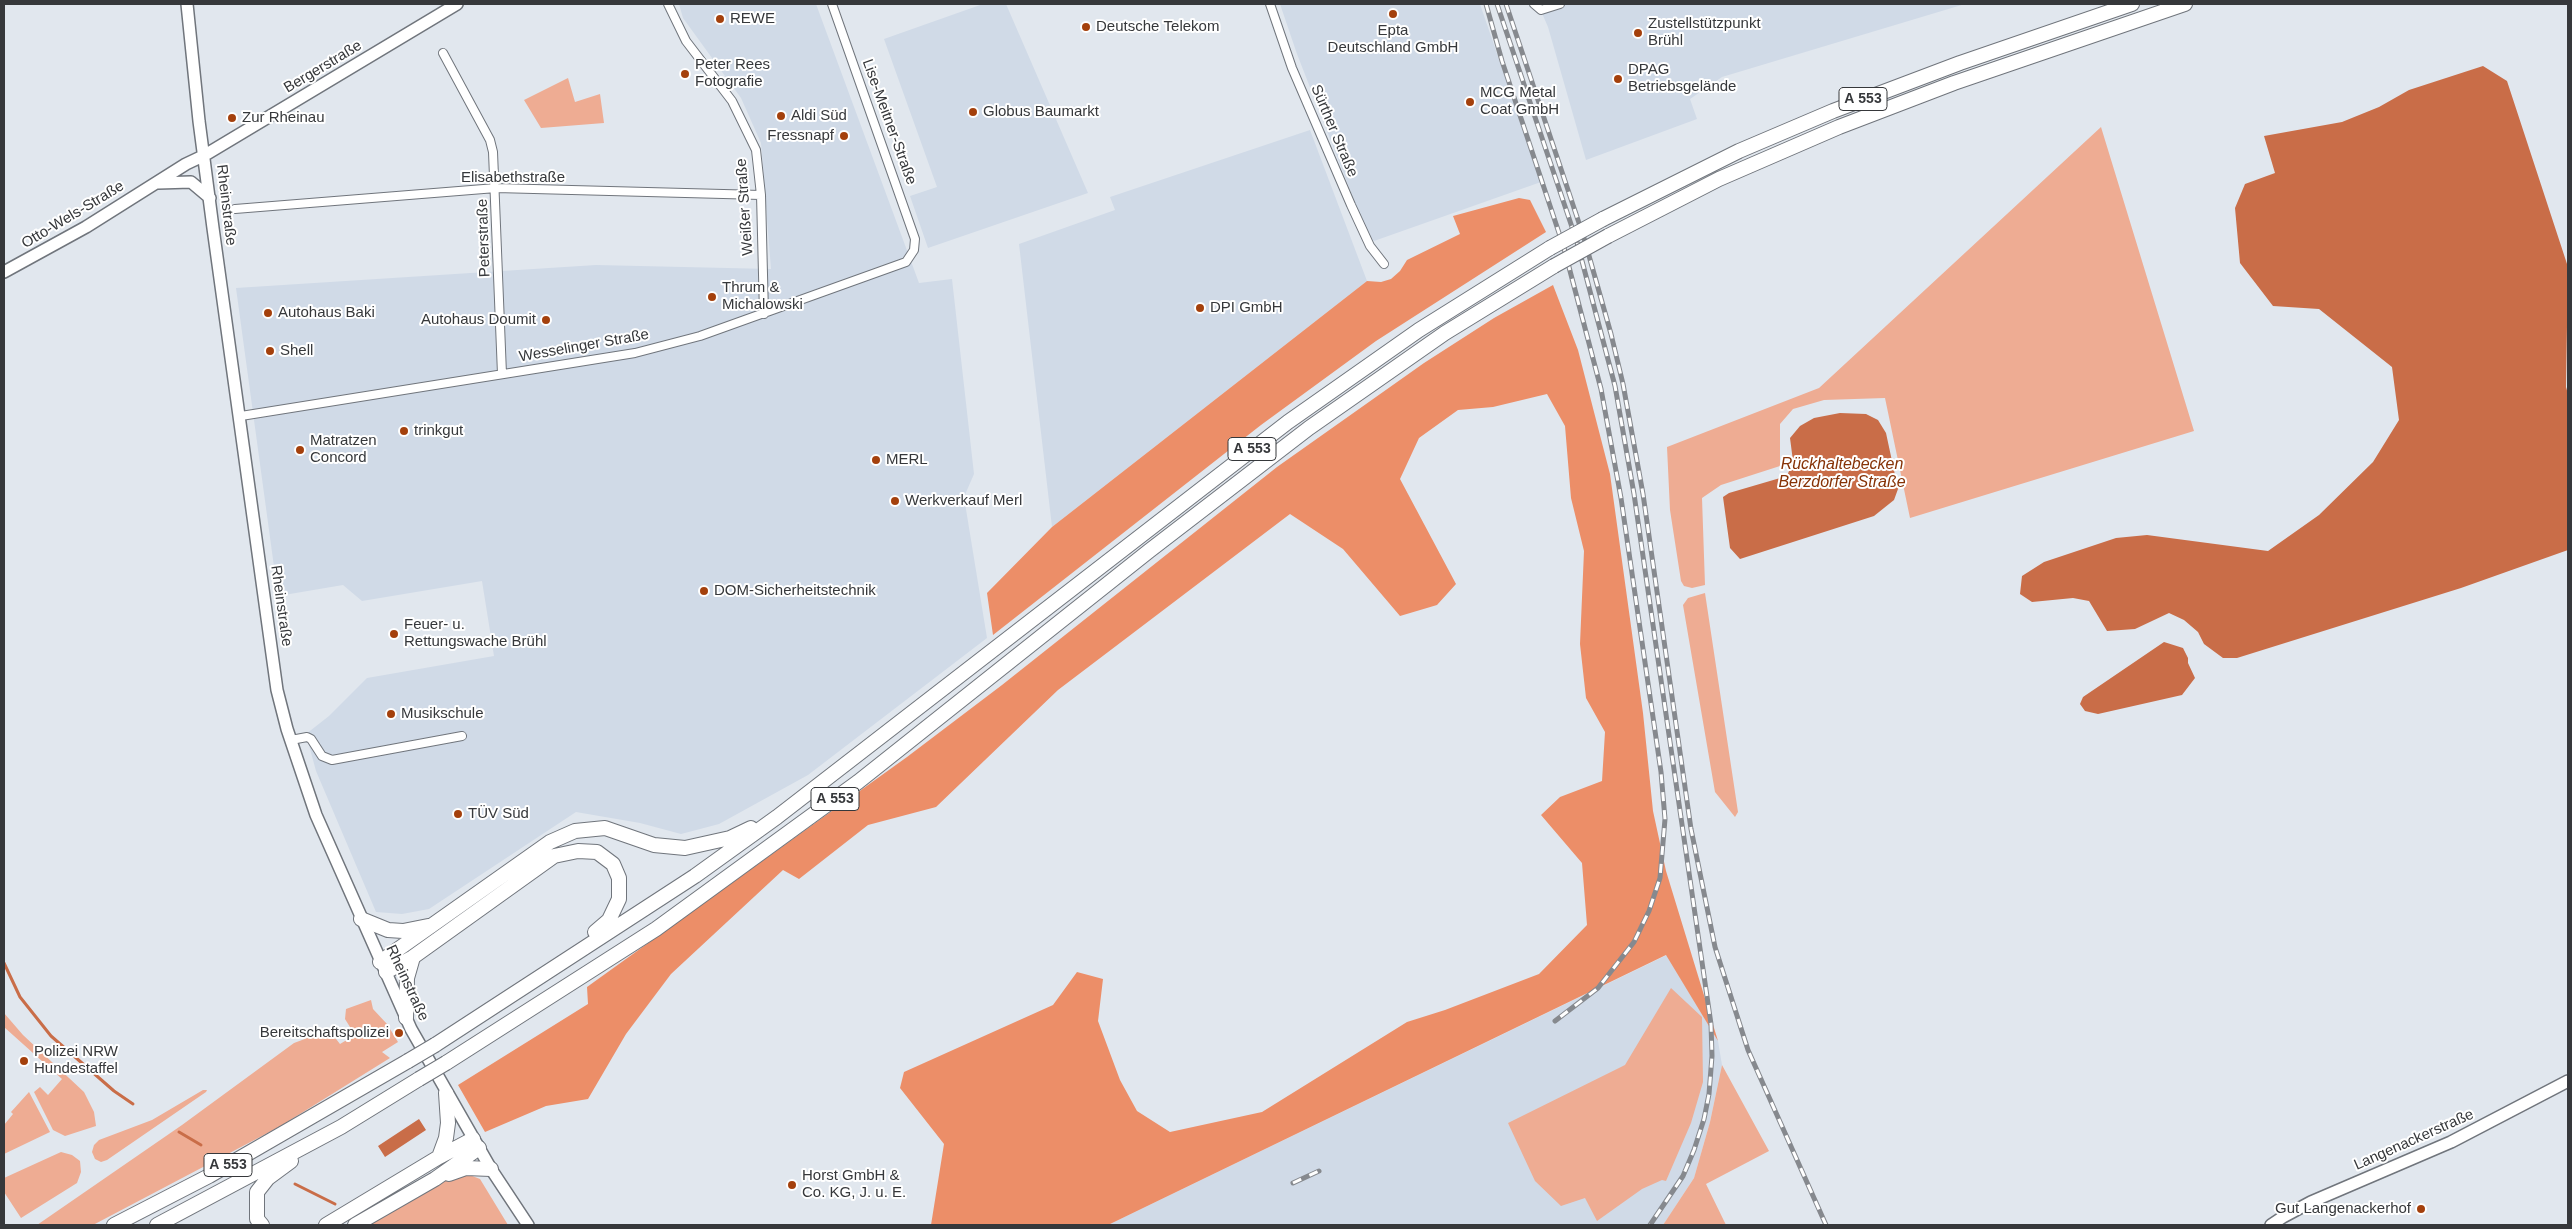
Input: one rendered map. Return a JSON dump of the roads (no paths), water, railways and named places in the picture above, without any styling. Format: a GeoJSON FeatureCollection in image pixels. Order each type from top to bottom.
{"type":"FeatureCollection","features":[{"type":"Feature","properties":{"kind":"highway","name":"A 553"},"geometry":{"type":"LineString","coordinates":[[114,1225],[209,1176],[435,1045],[695,876],[777,817],[1316,401],[1440,316],[1550,248],[1603,219],[1740,151],[1833,111],[1960,63],[2132,4]]}},
{"type":"Feature","properties":{"kind":"highway","name":"A 553"},"geometry":{"type":"LineString","coordinates":[[157,1225],[341,1126],[419,1080],[656,929],[858,782],[1157,545],[1323,418],[1445,333],[1554,266],[1608,236],[1719,180],[1839,127],[1954,83],[2185,4]]}},
{"type":"Feature","properties":{"kind":"highway"},"geometry":{"type":"LineString","coordinates":[[383,967],[433,925],[550,842],[575,831],[605,828],[654,845],[685,848],[730,838],[777,817]]}},
{"type":"Feature","properties":{"kind":"highway"},"geometry":{"type":"LineString","coordinates":[[383,967],[414,957],[554,856],[578,851],[597,852],[613,864],[619,878],[620,899],[609,920],[528,986]]}},
{"type":"Feature","properties":{"kind":"highway"},"geometry":{"type":"LineString","coordinates":[[361,919],[395,930],[433,925]]}},
{"type":"Feature","properties":{"kind":"highway"},"geometry":{"type":"LineString","coordinates":[[406,1018],[407,978],[414,957]]}},
{"type":"Feature","properties":{"kind":"highway"},"geometry":{"type":"LineString","coordinates":[[439,1157],[446,1138],[448,1123],[446,1093]]}},
{"type":"Feature","properties":{"kind":"highway"},"geometry":{"type":"LineString","coordinates":[[262,1225],[257,1219],[255,1206],[257,1192],[268,1178],[341,1126]]}},
{"type":"Feature","properties":{"kind":"highway"},"geometry":{"type":"LineString","coordinates":[[326,1225],[439,1157],[476,1144]]}},
{"type":"Feature","properties":{"kind":"highway"},"geometry":{"type":"LineString","coordinates":[[435,1179],[476,1144]]}},
{"type":"Feature","properties":{"kind":"highway"},"geometry":{"type":"LineString","coordinates":[[355,1225],[435,1179],[466,1168],[491,1169]]}},
{"type":"Feature","properties":{"kind":"main road","name":"Rheinstraße"},"geometry":{"type":"LineString","coordinates":[[188,4],[199,121],[241,416],[277,690],[291,740],[316,815],[406,1018],[476,1144],[528,1225]]}},
{"type":"Feature","properties":{"kind":"main road","name":"Bergerstraße"},"geometry":{"type":"LineString","coordinates":[[205,155],[457,4]]}},
{"type":"Feature","properties":{"kind":"main road","name":"Otto-Wels-Straße"},"geometry":{"type":"LineString","coordinates":[[4,272],[86,227],[205,155]]}},
{"type":"Feature","properties":{"kind":"main road"},"geometry":{"type":"LineString","coordinates":[[157,183],[191,182],[210,198]]}},
{"type":"Feature","properties":{"kind":"main road","name":"Langenackerstraße"},"geometry":{"type":"LineString","coordinates":[[2271,1225],[2311,1202],[2451,1142],[2568,1081]]}},
{"type":"Feature","properties":{"kind":"street","name":"Weißer Straße"},"geometry":{"type":"LineString","coordinates":[[668,4],[686,41],[732,101],[756,150],[761,195],[764,314]]}},
{"type":"Feature","properties":{"kind":"street","name":"Lise-Meitner-Straße"},"geometry":{"type":"LineString","coordinates":[[832,4],[915,239],[914,250]]}},
{"type":"Feature","properties":{"kind":"street","name":"Sürther Straße"},"geometry":{"type":"LineString","coordinates":[[1270,4],[1292,68],[1347,196],[1370,246],[1384,264]]}},
{"type":"Feature","properties":{"kind":"street"},"geometry":{"type":"LineString","coordinates":[[1534,4],[1541,10],[1560,4]]}},
{"type":"Feature","properties":{"kind":"street","name":"Peterstraße"},"geometry":{"type":"LineString","coordinates":[[443,53],[490,140],[496,188],[502,374]]}},
{"type":"Feature","properties":{"kind":"street","name":"Elisabethstraße"},"geometry":{"type":"LineString","coordinates":[[235,209],[496,188],[761,195]]}},
{"type":"Feature","properties":{"kind":"street","name":"Wesselinger Straße"},"geometry":{"type":"LineString","coordinates":[[241,416],[635,353],[700,336],[893,269],[906,262],[914,250]]}},
{"type":"Feature","properties":{"kind":"street"},"geometry":{"type":"LineString","coordinates":[[291,740],[307,737],[312,739],[322,756],[332,760],[462,736]]}},
{"type":"Feature","properties":{"kind":"water"},"geometry":{"type":"Polygon","coordinates":[[[2483,66],[2507,81],[2568,267],[2566,387],[2568,394],[2568,550],[2461,588],[2237,658],[2223,658],[2204,644],[2198,632],[2184,620],[2169,613],[2135,629],[2107,631],[2089,601],[2073,598],[2032,602],[2020,594],[2022,576],[2044,562],[2116,538],[2147,535],[2268,551],[2319,515],[2373,462],[2399,420],[2392,367],[2319,309],[2273,306],[2240,263],[2235,208],[2245,184],[2275,173],[2264,136],[2342,122],[2379,107],[2409,90],[2483,66]]]}},
{"type":"Feature","properties":{"kind":"water","name":"Rückhaltebecken Berzdorfer Straße"},"geometry":{"type":"Polygon","coordinates":[[[1840,413],[1866,414],[1878,420],[1886,433],[1898,489],[1894,500],[1874,516],[1740,559],[1730,548],[1723,497],[1729,493],[1787,476],[1793,461],[1790,438],[1800,426],[1814,418],[1840,413]]]}},
{"type":"Feature","properties":{"kind":"water"},"geometry":{"type":"Polygon","coordinates":[[[2164,642],[2183,648],[2195,678],[2182,695],[2098,714],[2085,711],[2080,704],[2083,697],[2164,642]]]}},
{"type":"Feature","properties":{"kind":"water"},"geometry":{"type":"Polygon","coordinates":[[[419,1119],[426,1130],[385,1157],[378,1146],[419,1119]]]}},
{"type":"Feature","properties":{"kind":"waterway"},"geometry":{"type":"LineString","coordinates":[[4,963],[20,997],[51,1036],[114,1091],[133,1104]]}},
{"type":"Feature","properties":{"kind":"waterway"},"geometry":{"type":"LineString","coordinates":[[179,1132],[201,1145]]}},
{"type":"Feature","properties":{"kind":"waterway"},"geometry":{"type":"LineString","coordinates":[[295,1184],[335,1204]]}},
{"type":"Feature","properties":{"kind":"railway"},"geometry":{"type":"LineString","coordinates":[[1486,4],[1502,61],[1564,248],[1601,389],[1621,498],[1661,772],[1665,819],[1660,878],[1649,911],[1634,942],[1598,988],[1555,1021]]}},
{"type":"Feature","properties":{"kind":"railway"},"geometry":{"type":"LineString","coordinates":[[1497,4],[1577,242],[1615,386],[1634,494],[1711,1024],[1712,1056],[1709,1094],[1704,1119],[1683,1176],[1650,1225]]}},
{"type":"Feature","properties":{"kind":"railway"},"geometry":{"type":"LineString","coordinates":[[1506,4],[1584,238],[1623,384],[1643,494],[1691,829],[1715,947],[1748,1050],[1826,1225]]}},
{"type":"Feature","properties":{"kind":"railway"},"geometry":{"type":"LineString","coordinates":[[1293,1183],[1319,1171]]}},
{"type":"Feature","properties":{"kind":"place","name":"Epta Deutschland GmbH"},"geometry":{"type":"Point","coordinates":[1393,14]}},
{"type":"Feature","properties":{"kind":"place","name":"REWE"},"geometry":{"type":"Point","coordinates":[720,19]}},
{"type":"Feature","properties":{"kind":"place","name":"Deutsche Telekom"},"geometry":{"type":"Point","coordinates":[1086,27]}},
{"type":"Feature","properties":{"kind":"place","name":"Zustellstützpunkt Brühl"},"geometry":{"type":"Point","coordinates":[1638,33]}},
{"type":"Feature","properties":{"kind":"place","name":"Peter Rees Fotografie"},"geometry":{"type":"Point","coordinates":[685,74]}},
{"type":"Feature","properties":{"kind":"place","name":"DPAG Betriebsgelände"},"geometry":{"type":"Point","coordinates":[1618,79]}},
{"type":"Feature","properties":{"kind":"place","name":"MCG Metal Coat GmbH"},"geometry":{"type":"Point","coordinates":[1470,102]}},
{"type":"Feature","properties":{"kind":"place","name":"Globus Baumarkt"},"geometry":{"type":"Point","coordinates":[973,112]}},
{"type":"Feature","properties":{"kind":"place","name":"Aldi Süd"},"geometry":{"type":"Point","coordinates":[781,116]}},
{"type":"Feature","properties":{"kind":"place","name":"Zur Rheinau"},"geometry":{"type":"Point","coordinates":[232,118]}},
{"type":"Feature","properties":{"kind":"place","name":"Fressnapf"},"geometry":{"type":"Point","coordinates":[844,136]}},
{"type":"Feature","properties":{"kind":"place","name":"Thrum & Michalowski"},"geometry":{"type":"Point","coordinates":[712,297]}},
{"type":"Feature","properties":{"kind":"place","name":"DPI GmbH"},"geometry":{"type":"Point","coordinates":[1200,308]}},
{"type":"Feature","properties":{"kind":"place","name":"Autohaus Baki"},"geometry":{"type":"Point","coordinates":[268,313]}},
{"type":"Feature","properties":{"kind":"place","name":"Autohaus Doumit"},"geometry":{"type":"Point","coordinates":[546,320]}},
{"type":"Feature","properties":{"kind":"place","name":"Shell"},"geometry":{"type":"Point","coordinates":[270,351]}},
{"type":"Feature","properties":{"kind":"place","name":"trinkgut"},"geometry":{"type":"Point","coordinates":[404,431]}},
{"type":"Feature","properties":{"kind":"place","name":"Matratzen Concord"},"geometry":{"type":"Point","coordinates":[300,450]}},
{"type":"Feature","properties":{"kind":"place","name":"MERL"},"geometry":{"type":"Point","coordinates":[876,460]}},
{"type":"Feature","properties":{"kind":"place","name":"Werkverkauf Merl"},"geometry":{"type":"Point","coordinates":[895,501]}},
{"type":"Feature","properties":{"kind":"place","name":"DOM-Sicherheitstechnik"},"geometry":{"type":"Point","coordinates":[704,591]}},
{"type":"Feature","properties":{"kind":"place","name":"Feuer- u. Rettungswache Brühl"},"geometry":{"type":"Point","coordinates":[394,634]}},
{"type":"Feature","properties":{"kind":"place","name":"Musikschule"},"geometry":{"type":"Point","coordinates":[391,714]}},
{"type":"Feature","properties":{"kind":"place","name":"TÜV Süd"},"geometry":{"type":"Point","coordinates":[458,814]}},
{"type":"Feature","properties":{"kind":"place","name":"Bereitschaftspolizei"},"geometry":{"type":"Point","coordinates":[399,1033]}},
{"type":"Feature","properties":{"kind":"place","name":"Polizei NRW Hundestaffel"},"geometry":{"type":"Point","coordinates":[24,1061]}},
{"type":"Feature","properties":{"kind":"place","name":"Horst GmbH & Co. KG, J. u. E."},"geometry":{"type":"Point","coordinates":[792,1185]}},
{"type":"Feature","properties":{"kind":"place","name":"Gut Langenackerhof"},"geometry":{"type":"Point","coordinates":[2421,1209]}}]}
